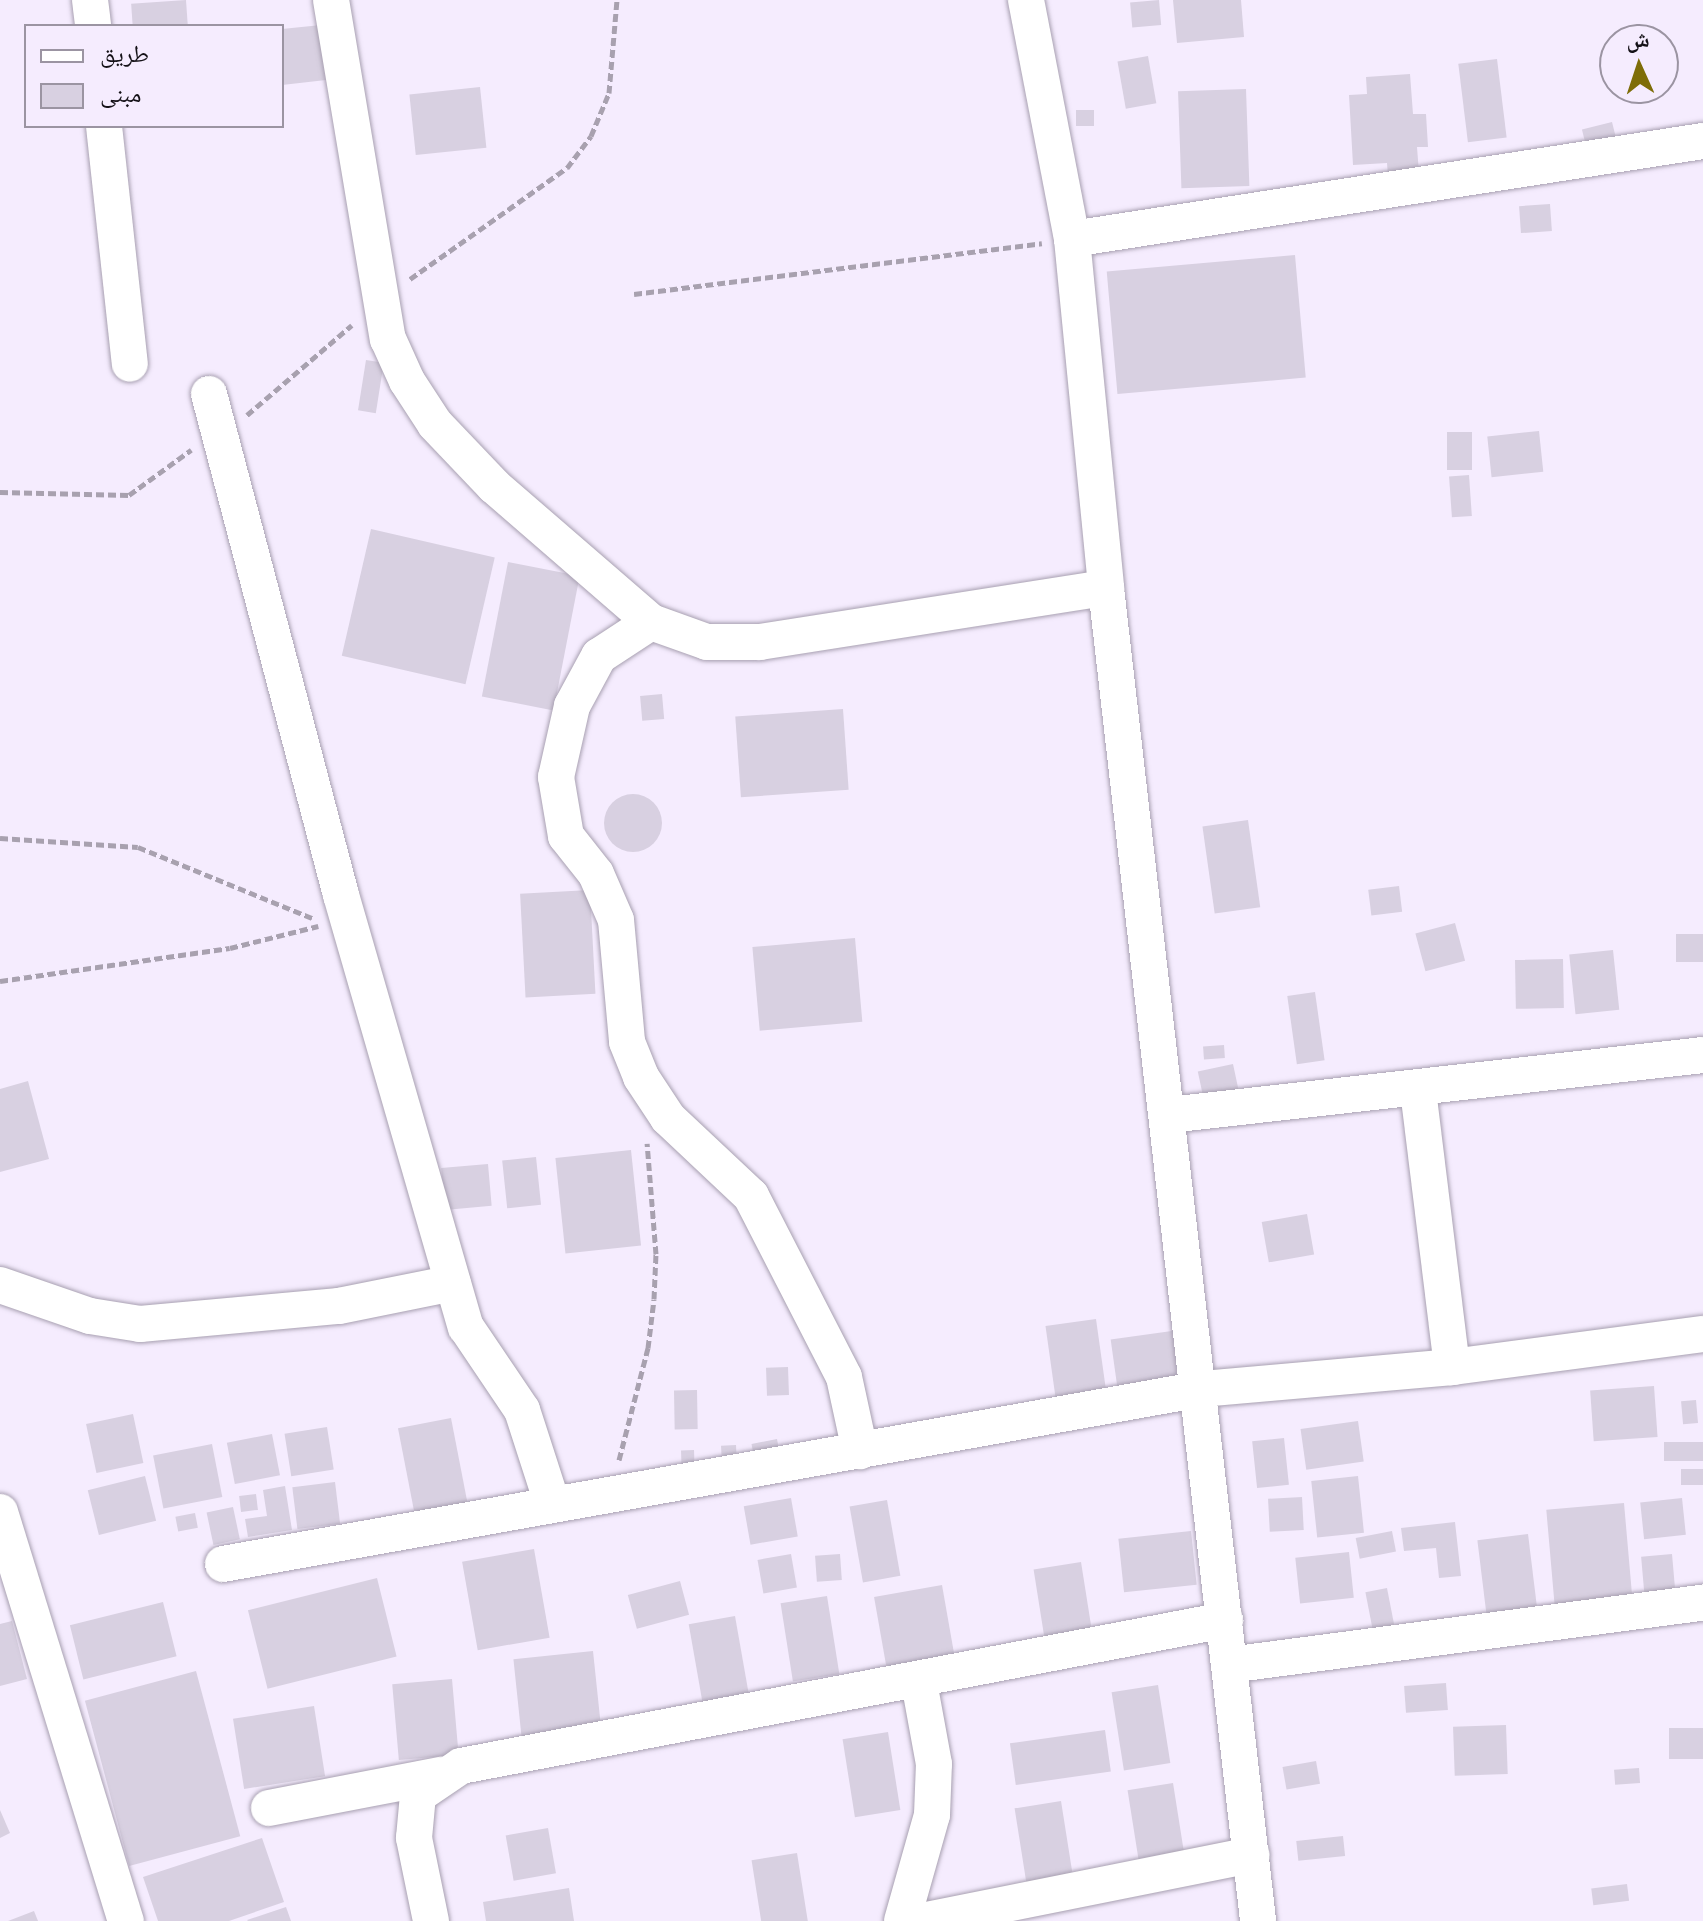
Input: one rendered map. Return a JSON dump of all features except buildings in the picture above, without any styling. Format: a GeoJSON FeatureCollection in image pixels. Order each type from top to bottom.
{"type":"FeatureCollection","features":[{"type":"Feature","properties":{"kind":"street"},"geometry":{"type":"LineString","coordinates":[[90,0],[93,24]]}},
{"type":"Feature","properties":{"kind":"street"},"geometry":{"type":"LineString","coordinates":[[331,0],[381,299],[401,367],[435,424],[494,486],[651,622],[707,642],[760,642],[1106,588]]}},
{"type":"Feature","properties":{"kind":"street"},"geometry":{"type":"LineString","coordinates":[[1026,0],[1072,239],[1106,588],[1201,1389],[1258,1921]]}},
{"type":"Feature","properties":{"kind":"street"},"geometry":{"type":"LineString","coordinates":[[104,128],[130,364]]}},
{"type":"Feature","properties":{"kind":"street"},"geometry":{"type":"LineString","coordinates":[[1072,239],[1703,141]]}},
{"type":"Feature","properties":{"kind":"street"},"geometry":{"type":"LineString","coordinates":[[209,394],[218,436],[257,564],[341,895],[466,1327],[522,1410],[552,1503]]}},
{"type":"Feature","properties":{"kind":"street"},"geometry":{"type":"LineString","coordinates":[[651,622],[599,656],[572,706],[556,777],[566,836],[596,874],[616,920],[627,1042],[641,1077],[668,1118],[751,1196],[844,1377],[860,1451]]}},
{"type":"Feature","properties":{"kind":"street"},"geometry":{"type":"LineString","coordinates":[[1169,1115],[1418,1090],[1703,1055]]}},
{"type":"Feature","properties":{"kind":"street"},"geometry":{"type":"LineString","coordinates":[[1418,1090],[1452,1367]]}},
{"type":"Feature","properties":{"kind":"street"},"geometry":{"type":"LineString","coordinates":[[0,1285],[90,1316],[140,1324],[339,1306],[453,1283]]}},
{"type":"Feature","properties":{"kind":"street"},"geometry":{"type":"LineString","coordinates":[[223,1564],[610,1492],[860,1451],[1201,1389],[1452,1367],[1703,1334]]}},
{"type":"Feature","properties":{"kind":"street"},"geometry":{"type":"LineString","coordinates":[[0,1512],[126,1921]]}},
{"type":"Feature","properties":{"kind":"street"},"geometry":{"type":"LineString","coordinates":[[1229,1665],[1703,1603]]}},
{"type":"Feature","properties":{"kind":"street"},"geometry":{"type":"LineString","coordinates":[[269,1808],[443,1775],[481,1762],[919,1682],[1225,1620]]}},
{"type":"Feature","properties":{"kind":"street"},"geometry":{"type":"LineString","coordinates":[[902,1921],[932,1815],[934,1764],[919,1682]]}},
{"type":"Feature","properties":{"kind":"street"},"geometry":{"type":"LineString","coordinates":[[431,1921],[414,1838],[415,1813],[418,1795],[443,1775]]}},
{"type":"Feature","properties":{"kind":"street"},"geometry":{"type":"LineString","coordinates":[[921,1921],[1251,1855]]}},
{"type":"Feature","properties":{"kind":"path"},"geometry":{"type":"LineString","coordinates":[[0,492],[129,495],[218,436],[381,299],[567,168],[591,136],[609,93],[617,0]]}},
{"type":"Feature","properties":{"kind":"path"},"geometry":{"type":"LineString","coordinates":[[634,294],[1072,239]]}},
{"type":"Feature","properties":{"kind":"path"},"geometry":{"type":"LineString","coordinates":[[0,838],[138,847],[277,900],[324,924],[230,948],[0,981]]}},
{"type":"Feature","properties":{"kind":"path"},"geometry":{"type":"LineString","coordinates":[[610,1492],[648,1348],[654,1299],[656,1254],[647,1137]]}}]}
